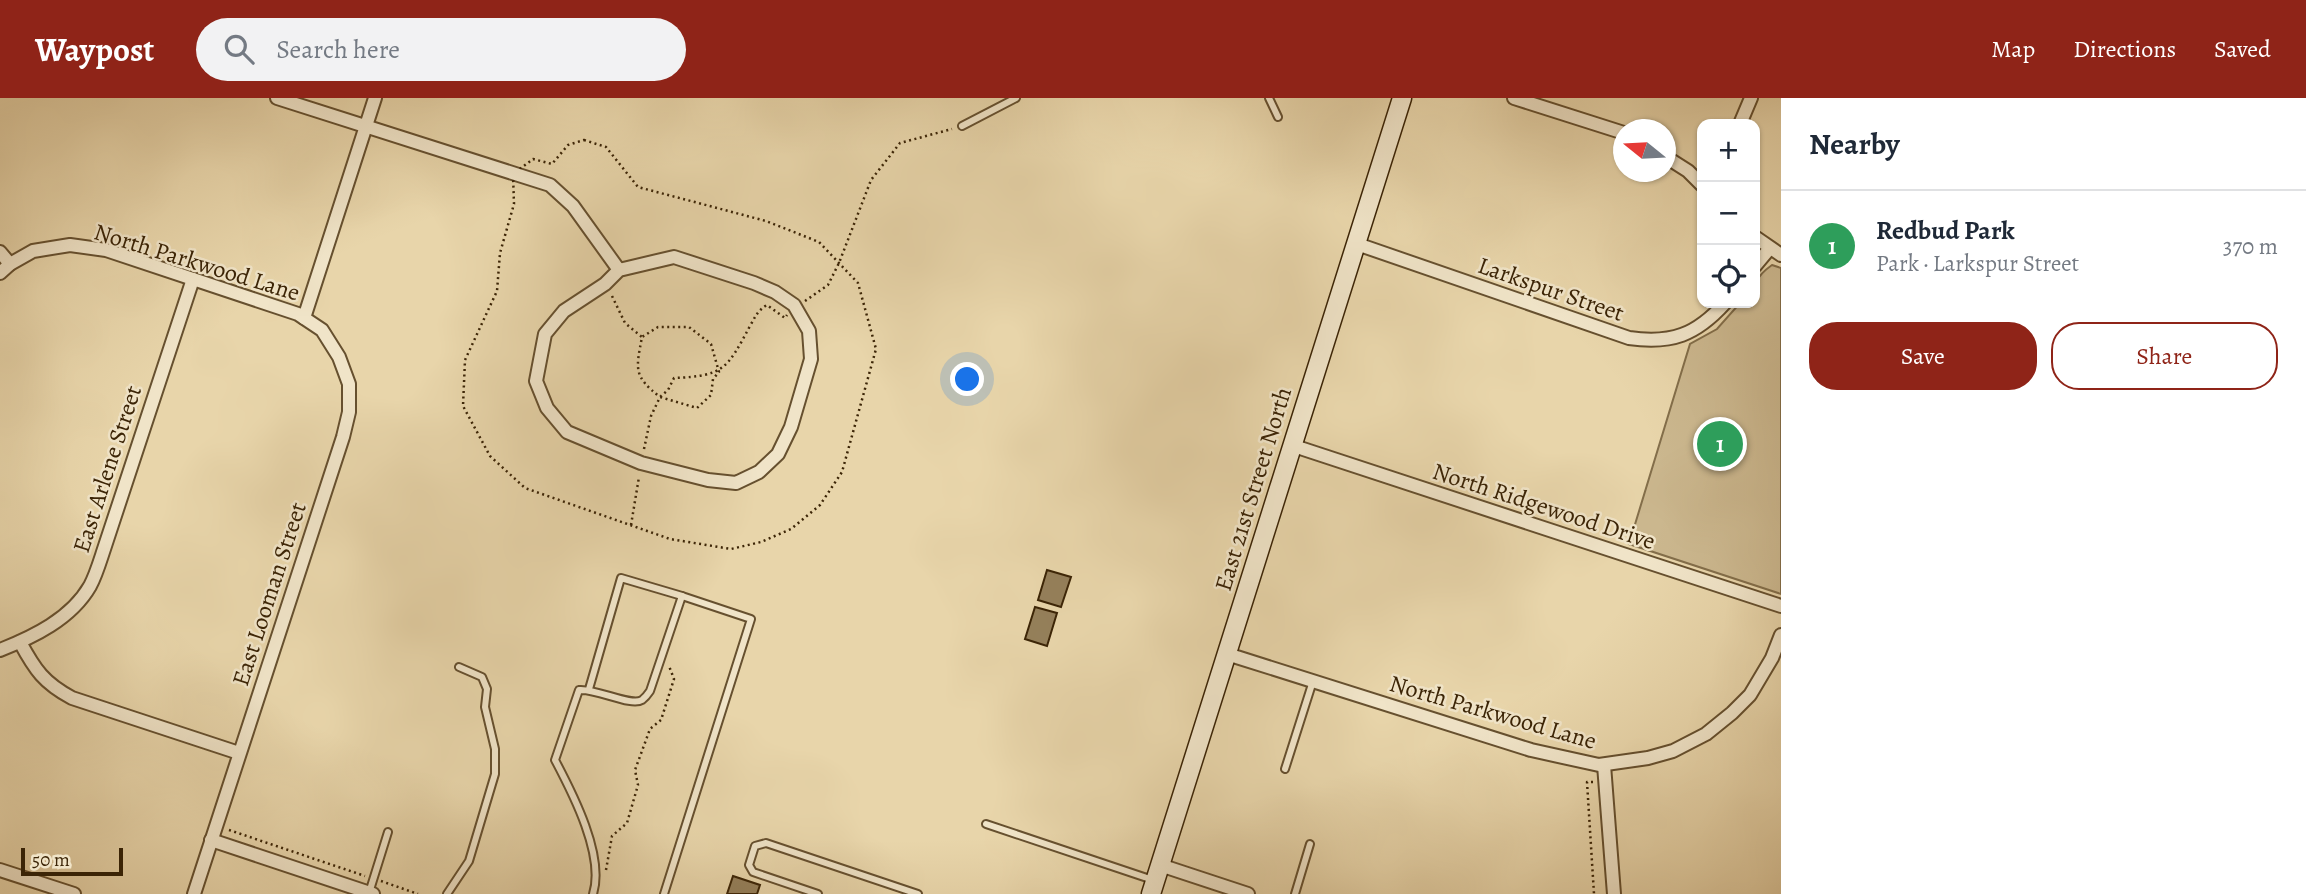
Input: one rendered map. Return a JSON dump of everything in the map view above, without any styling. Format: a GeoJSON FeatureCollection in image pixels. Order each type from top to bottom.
{"type":"FeatureCollection","features":[{"type":"Feature","properties":{"kind":"main road","name":"East 21st Street North"},"geometry":{"type":"LineString","coordinates":[[1155,880],[1402,98]]}},
{"type":"Feature","properties":{"kind":"street"},"geometry":{"type":"LineString","coordinates":[[277,98],[550,185],[573,206],[619,270]]}},
{"type":"Feature","properties":{"kind":"street"},"geometry":{"type":"LineString","coordinates":[[304,318],[375,98]]}},
{"type":"Feature","properties":{"kind":"street"},"geometry":{"type":"LineString","coordinates":[[1514,98],[1613,130]]}},
{"type":"Feature","properties":{"kind":"street"},"geometry":{"type":"LineString","coordinates":[[1742,119],[1751,98]]}},
{"type":"Feature","properties":{"kind":"street"},"geometry":{"type":"LineString","coordinates":[[1676,164],[1700,182]]}},
{"type":"Feature","properties":{"kind":"street"},"geometry":{"type":"LineString","coordinates":[[1760,240],[1775,251],[1760,262]]}},
{"type":"Feature","properties":{"kind":"street","name":"Larkspur Street"},"geometry":{"type":"LineString","coordinates":[[1357,244],[1629,338],[1651,341],[1674,339],[1701,327],[1720,308]]}},
{"type":"Feature","properties":{"kind":"street","name":"North Parkwood Lane"},"geometry":{"type":"LineString","coordinates":[[5,268],[33,251],[69,245],[106,250],[304,318]]}},
{"type":"Feature","properties":{"kind":"street"},"geometry":{"type":"LineString","coordinates":[[0,252],[5,268]]}},
{"type":"Feature","properties":{"kind":"street"},"geometry":{"type":"LineString","coordinates":[[674,257],[754,283],[775,292],[794,305],[809,331],[811,359],[791,427],[778,454],[759,472],[736,483],[708,480],[641,463],[567,432],[547,408],[536,381],[545,334],[564,311],[605,284],[619,270],[674,257]]}},
{"type":"Feature","properties":{"kind":"street","name":"East Arlene Street"},"geometry":{"type":"LineString","coordinates":[[0,650],[47,628],[71,609],[90,586],[193,279]]}},
{"type":"Feature","properties":{"kind":"street","name":"East Looman Street"},"geometry":{"type":"LineString","coordinates":[[194,894],[349,412],[349,384],[339,357],[322,330],[304,318]]}},
{"type":"Feature","properties":{"kind":"street","name":"North Ridgewood Drive"},"geometry":{"type":"LineString","coordinates":[[1293,446],[1781,606]]}},
{"type":"Feature","properties":{"kind":"street","name":"North Parkwood Lane"},"geometry":{"type":"LineString","coordinates":[[1227,654],[1531,750],[1604,765],[1673,751],[1706,734],[1750,695],[1772,658],[1781,635]]}},
{"type":"Feature","properties":{"kind":"street"},"geometry":{"type":"LineString","coordinates":[[20,642],[35,670],[52,687],[72,698],[239,753]]}},
{"type":"Feature","properties":{"kind":"street"},"geometry":{"type":"LineString","coordinates":[[1604,765],[1614,894]]}},
{"type":"Feature","properties":{"kind":"street"},"geometry":{"type":"LineString","coordinates":[[211,840],[371,893]]}},
{"type":"Feature","properties":{"kind":"street"},"geometry":{"type":"LineString","coordinates":[[0,870],[74,894]]}},
{"type":"Feature","properties":{"kind":"street"},"geometry":{"type":"LineString","coordinates":[[1155,880],[1240,893]]}},
{"type":"Feature","properties":{"kind":"lane"},"geometry":{"type":"LineString","coordinates":[[962,126],[1016,98]]}},
{"type":"Feature","properties":{"kind":"lane"},"geometry":{"type":"LineString","coordinates":[[1269,98],[1278,117]]}},
{"type":"Feature","properties":{"kind":"lane"},"geometry":{"type":"LineString","coordinates":[[589,689],[621,578],[751,620],[664,894]]}},
{"type":"Feature","properties":{"kind":"lane"},"geometry":{"type":"LineString","coordinates":[[593,894],[594,860],[586,828],[555,760],[579,690],[589,689],[634,702],[642,700],[650,691],[682,596]]}},
{"type":"Feature","properties":{"kind":"lane"},"geometry":{"type":"LineString","coordinates":[[447,894],[468,861],[495,774],[495,749],[485,707],[487,689],[482,677],[459,667]]}},
{"type":"Feature","properties":{"kind":"lane"},"geometry":{"type":"LineString","coordinates":[[1284,769],[1313,681]]}},
{"type":"Feature","properties":{"kind":"lane"},"geometry":{"type":"LineString","coordinates":[[986,824],[1155,880]]}},
{"type":"Feature","properties":{"kind":"lane"},"geometry":{"type":"LineString","coordinates":[[371,893],[388,832]]}},
{"type":"Feature","properties":{"kind":"lane"},"geometry":{"type":"LineString","coordinates":[[818,894],[753,872],[749,865],[755,846],[766,843],[918,894]]}},
{"type":"Feature","properties":{"kind":"lane"},"geometry":{"type":"LineString","coordinates":[[1295,894],[1310,844]]}},
{"type":"Feature","properties":{"kind":"path"},"geometry":{"type":"LineString","coordinates":[[719,372],[711,344],[689,327],[658,327],[642,337],[637,365],[643,384],[660,397],[697,408],[711,395],[713,379],[735,354],[760,309],[767,305],[785,318],[794,305],[811,298],[828,285],[871,180],[901,143],[962,126]]}},
{"type":"Feature","properties":{"kind":"path"},"geometry":{"type":"LineString","coordinates":[[605,284],[625,323],[642,337]]}},
{"type":"Feature","properties":{"kind":"path"},"geometry":{"type":"LineString","coordinates":[[631,525],[651,416],[660,397],[668,390],[674,378],[719,372]]}},
{"type":"Feature","properties":{"kind":"path"},"geometry":{"type":"LineString","coordinates":[[606,871],[612,836],[627,823],[638,785],[635,770],[650,729],[662,720],[674,679],[669,667],[672,655]]}},
{"type":"Feature","properties":{"kind":"path"},"geometry":{"type":"LineString","coordinates":[[225,829],[418,894]]}},
{"type":"Feature","properties":{"kind":"shaded area"},"geometry":{"type":"Polygon","coordinates":[[[1772,265],[1781,268],[1781,594],[1629,544],[1690,344],[1717,329],[1736,308],[1760,308],[1762,273],[1772,265]]]}},
{"type":"Feature","properties":{"kind":"building"},"geometry":{"type":"Polygon","coordinates":[[[1047,570],[1071,577],[1061,607],[1038,600],[1047,570]]]}},
{"type":"Feature","properties":{"kind":"building"},"geometry":{"type":"Polygon","coordinates":[[[1035,607],[1057,613],[1047,646],[1025,639],[1035,607]]]}},
{"type":"Feature","properties":{"kind":"building"},"geometry":{"type":"Polygon","coordinates":[[[733,876],[760,885],[757,894],[727,894],[733,876]]]}},
{"type":"Feature","properties":{"kind":"place","name":"Redbud Park"},"geometry":{"type":"Point","coordinates":[1720,444]}}]}
